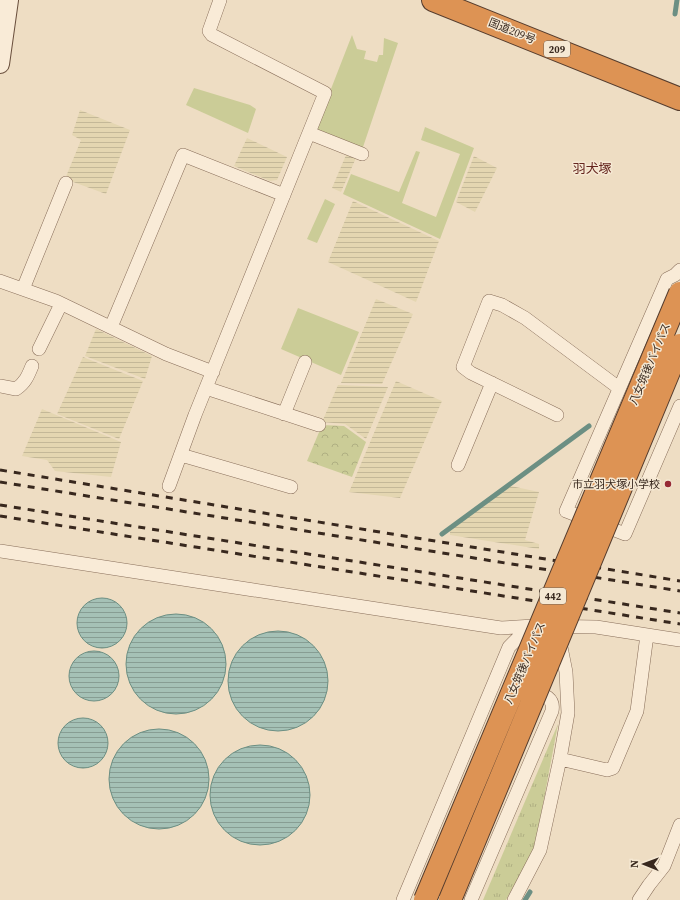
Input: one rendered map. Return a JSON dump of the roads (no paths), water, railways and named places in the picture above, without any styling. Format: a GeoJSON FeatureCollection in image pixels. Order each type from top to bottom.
{"type":"FeatureCollection","features":[{"type":"Feature","properties":{"kind":"highway","name":"国道209号"},"geometry":{"type":"LineString","coordinates":[[446,2],[680,99]]}},
{"type":"Feature","properties":{"kind":"highway","name":"八女筑後バイパス"},"geometry":{"type":"LineString","coordinates":[[425,900],[680,293]]}},
{"type":"Feature","properties":{"kind":"highway","name":"八女筑後バイパス"},"geometry":{"type":"LineString","coordinates":[[450,900],[680,345]]}},
{"type":"Feature","properties":{"kind":"street"},"geometry":{"type":"LineString","coordinates":[[1,53],[9,0]]}},
{"type":"Feature","properties":{"kind":"street"},"geometry":{"type":"LineString","coordinates":[[169,486],[206,388],[325,93],[212,35],[210,31],[220,0]]}},
{"type":"Feature","properties":{"kind":"street"},"geometry":{"type":"LineString","coordinates":[[309,133],[362,154]]}},
{"type":"Feature","properties":{"kind":"street"},"geometry":{"type":"LineString","coordinates":[[111,327],[183,155],[284,195]]}},
{"type":"Feature","properties":{"kind":"street"},"geometry":{"type":"LineString","coordinates":[[23,289],[66,183]]}},
{"type":"Feature","properties":{"kind":"street"},"geometry":{"type":"LineString","coordinates":[[680,270],[675,275],[667,279],[566,511],[625,534],[680,406]]}},
{"type":"Feature","properties":{"kind":"street"},"geometry":{"type":"LineString","coordinates":[[0,281],[60,304],[166,354],[213,372]]}},
{"type":"Feature","properties":{"kind":"street"},"geometry":{"type":"LineString","coordinates":[[557,415],[471,373],[463,367],[489,301],[502,305],[525,318],[619,388]]}},
{"type":"Feature","properties":{"kind":"street"},"geometry":{"type":"LineString","coordinates":[[39,349],[60,304]]}},
{"type":"Feature","properties":{"kind":"street"},"geometry":{"type":"LineString","coordinates":[[284,414],[306,362]]}},
{"type":"Feature","properties":{"kind":"street"},"geometry":{"type":"LineString","coordinates":[[0,386],[16,390],[27,378],[32,366]]}},
{"type":"Feature","properties":{"kind":"street"},"geometry":{"type":"LineString","coordinates":[[458,465],[492,383]]}},
{"type":"Feature","properties":{"kind":"street"},"geometry":{"type":"LineString","coordinates":[[206,388],[319,425]]}},
{"type":"Feature","properties":{"kind":"street"},"geometry":{"type":"LineString","coordinates":[[181,455],[291,487]]}},
{"type":"Feature","properties":{"kind":"street"},"geometry":{"type":"LineString","coordinates":[[0,550],[501,628],[534,626],[596,627],[680,640]]}},
{"type":"Feature","properties":{"kind":"street"},"geometry":{"type":"LineString","coordinates":[[403,900],[509,647],[522,634],[534,626]]}},
{"type":"Feature","properties":{"kind":"street"},"geometry":{"type":"LineString","coordinates":[[514,900],[540,850],[560,759],[568,713],[566,672],[561,647],[534,626]]}},
{"type":"Feature","properties":{"kind":"street"},"geometry":{"type":"LineString","coordinates":[[560,759],[607,770],[613,768],[637,711],[647,635]]}},
{"type":"Feature","properties":{"kind":"street"},"geometry":{"type":"LineString","coordinates":[[472,900],[552,711],[553,704],[550,698],[540,693],[495,680]]}},
{"type":"Feature","properties":{"kind":"street"},"geometry":{"type":"LineString","coordinates":[[639,900],[664,866],[680,825]]}},
{"type":"Feature","properties":{"kind":"waterway"},"geometry":{"type":"LineString","coordinates":[[675,14],[677,0]]}},
{"type":"Feature","properties":{"kind":"waterway"},"geometry":{"type":"LineString","coordinates":[[442,534],[589,426]]}},
{"type":"Feature","properties":{"kind":"waterway"},"geometry":{"type":"LineString","coordinates":[[525,900],[530,892]]}},
{"type":"Feature","properties":{"kind":"railway"},"geometry":{"type":"LineString","coordinates":[[0,470],[680,581]]}},
{"type":"Feature","properties":{"kind":"railway"},"geometry":{"type":"LineString","coordinates":[[0,482],[680,591]]}},
{"type":"Feature","properties":{"kind":"railway"},"geometry":{"type":"LineString","coordinates":[[0,505],[680,613]]}},
{"type":"Feature","properties":{"kind":"railway"},"geometry":{"type":"LineString","coordinates":[[0,516],[680,624]]}},
{"type":"Feature","properties":{"kind":"place","name":"市立羽犬塚小学校"},"geometry":{"type":"Point","coordinates":[668,484]}},
{"type":"Feature","properties":{"kind":"district","name":"羽犬塚"},"geometry":{"type":"Point","coordinates":[592,168]}}]}
